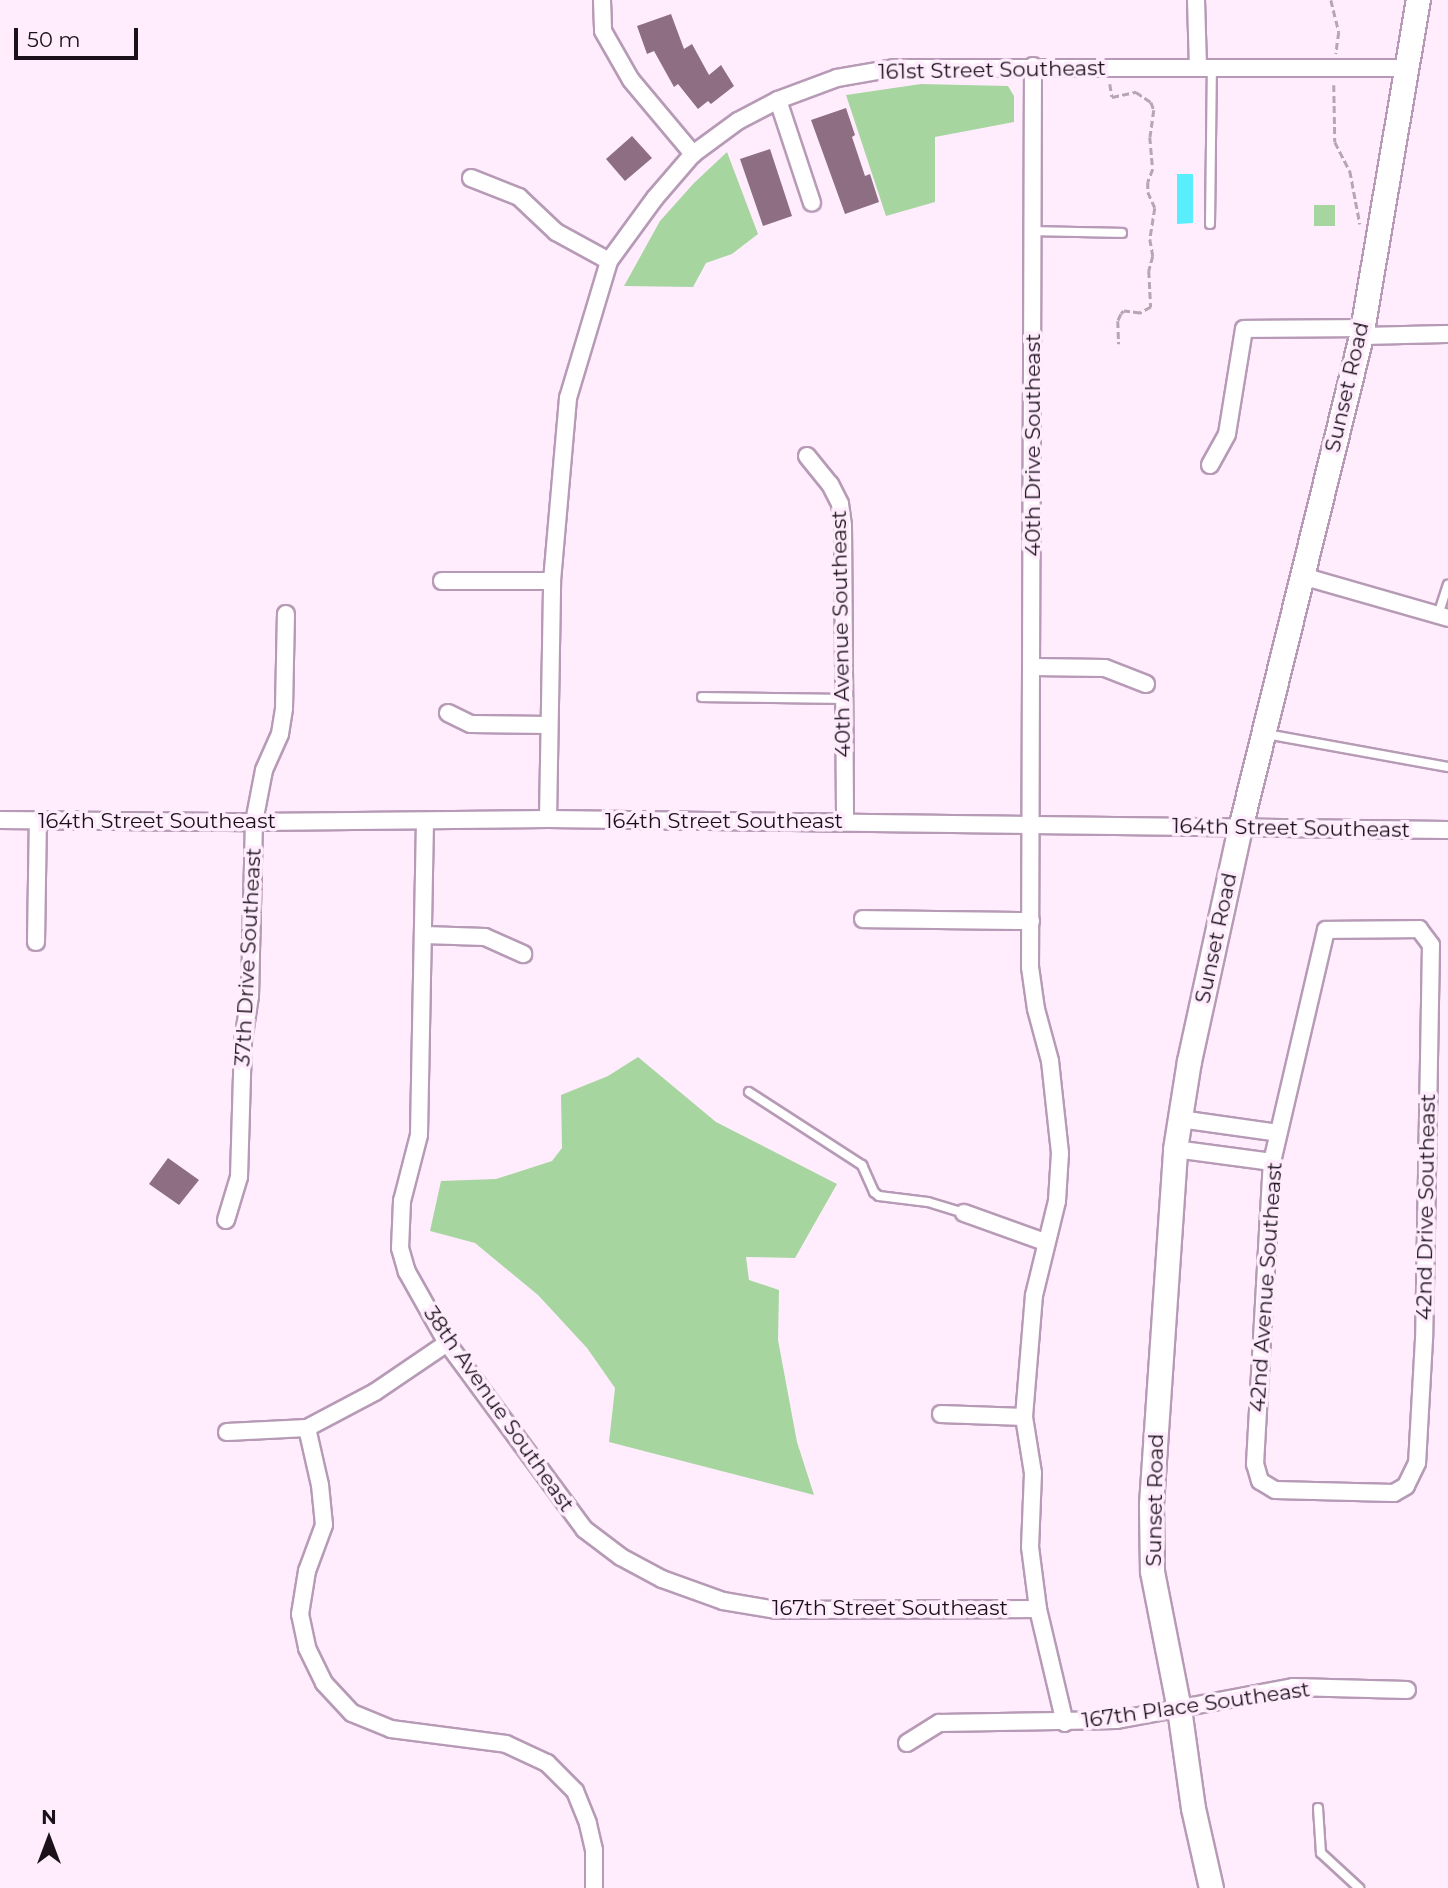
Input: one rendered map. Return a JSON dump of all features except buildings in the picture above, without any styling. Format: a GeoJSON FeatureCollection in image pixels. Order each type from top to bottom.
{"type":"FeatureCollection","features":[{"type":"Feature","properties":{"kind":"street"},"geometry":{"type":"LineString","coordinates":[[602,0],[603,31],[631,80],[693,154]]}},
{"type":"Feature","properties":{"kind":"street"},"geometry":{"type":"LineString","coordinates":[[1196,0],[1205,67]]}},
{"type":"Feature","properties":{"kind":"street","name":"Sunset Road"},"geometry":{"type":"LineString","coordinates":[[1211,1888],[1193,1808],[1179,1709],[1152,1571],[1151,1504],[1175,1149],[1189,1061],[1240,828],[1361,332],[1418,0]]}},
{"type":"Feature","properties":{"kind":"street","name":"40th Drive Southeast"},"geometry":{"type":"LineString","coordinates":[[1033,66],[1030,967],[1035,1009],[1050,1061],[1060,1153],[1057,1201],[1034,1295],[1024,1417],[1032,1473],[1030,1547],[1038,1609],[1065,1723]]}},
{"type":"Feature","properties":{"kind":"street","name":"161st Street Southeast"},"geometry":{"type":"LineString","coordinates":[[548,819],[552,581],[568,398],[610,261],[655,198],[693,154],[738,121],[778,100],[837,78],[895,68],[1407,68]]}},
{"type":"Feature","properties":{"kind":"street"},"geometry":{"type":"LineString","coordinates":[[778,100],[812,203]]}},
{"type":"Feature","properties":{"kind":"street"},"geometry":{"type":"LineString","coordinates":[[471,178],[519,197],[556,232],[610,261]]}},
{"type":"Feature","properties":{"kind":"street"},"geometry":{"type":"LineString","coordinates":[[1210,465],[1227,434],[1244,328],[1448,334]]}},
{"type":"Feature","properties":{"kind":"street","name":"40th Avenue Southeast"},"geometry":{"type":"LineString","coordinates":[[807,456],[830,484],[840,504],[845,821]]}},
{"type":"Feature","properties":{"kind":"street"},"geometry":{"type":"LineString","coordinates":[[1301,576],[1443,617]]}},
{"type":"Feature","properties":{"kind":"street"},"geometry":{"type":"LineString","coordinates":[[442,581],[552,581]]}},
{"type":"Feature","properties":{"kind":"street","name":"37th Drive Southeast"},"geometry":{"type":"LineString","coordinates":[[226,1220],[239,1177],[243,1041],[250,996],[254,822],[264,770],[280,734],[284,708],[286,614]]}},
{"type":"Feature","properties":{"kind":"street"},"geometry":{"type":"LineString","coordinates":[[1033,667],[1105,668],[1146,684]]}},
{"type":"Feature","properties":{"kind":"street"},"geometry":{"type":"LineString","coordinates":[[448,713],[471,724],[549,725]]}},
{"type":"Feature","properties":{"kind":"street","name":"164th Street Southeast"},"geometry":{"type":"LineString","coordinates":[[0,820],[845,821],[1448,830]]}},
{"type":"Feature","properties":{"kind":"street"},"geometry":{"type":"LineString","coordinates":[[36,942],[38,820]]}},
{"type":"Feature","properties":{"kind":"street","name":"38th Avenue Southeast"},"geometry":{"type":"LineString","coordinates":[[425,821],[419,1135],[399,1225],[407,1272],[447,1343],[584,1529],[621,1557],[662,1579]]}},
{"type":"Feature","properties":{"kind":"street"},"geometry":{"type":"LineString","coordinates":[[863,919],[1031,921]]}},
{"type":"Feature","properties":{"kind":"street","name":"42nd Avenue Southeast"},"geometry":{"type":"LineString","coordinates":[[1260,1481],[1255,1464],[1272,1162],[1326,930],[1419,929]]}},
{"type":"Feature","properties":{"kind":"street","name":"42nd Drive Southeast"},"geometry":{"type":"LineString","coordinates":[[1260,1481],[1275,1490],[1394,1493],[1406,1486],[1416,1463],[1424,1339],[1431,945],[1419,929]]}},
{"type":"Feature","properties":{"kind":"street"},"geometry":{"type":"LineString","coordinates":[[424,935],[485,937],[523,954]]}},
{"type":"Feature","properties":{"kind":"street"},"geometry":{"type":"LineString","coordinates":[[1180,1119],[1278,1133]]}},
{"type":"Feature","properties":{"kind":"street"},"geometry":{"type":"LineString","coordinates":[[1175,1149],[1272,1162]]}},
{"type":"Feature","properties":{"kind":"street"},"geometry":{"type":"LineString","coordinates":[[964,1213],[1045,1242]]}},
{"type":"Feature","properties":{"kind":"street"},"geometry":{"type":"LineString","coordinates":[[227,1432],[307,1428],[375,1392],[447,1343]]}},
{"type":"Feature","properties":{"kind":"street"},"geometry":{"type":"LineString","coordinates":[[942,1414],[1024,1417]]}},
{"type":"Feature","properties":{"kind":"street"},"geometry":{"type":"LineString","coordinates":[[307,1428],[320,1485],[324,1525],[307,1572],[300,1614],[307,1648],[324,1683],[352,1713],[391,1729],[506,1744],[547,1763],[575,1791],[588,1824],[594,1850],[594,1888]]}},
{"type":"Feature","properties":{"kind":"street","name":"167th Street Southeast"},"geometry":{"type":"LineString","coordinates":[[662,1579],[723,1601],[778,1610],[1038,1609]]}},
{"type":"Feature","properties":{"kind":"street","name":"167th Place Southeast"},"geometry":{"type":"LineString","coordinates":[[907,1743],[939,1723],[1065,1723],[1117,1720],[1293,1687],[1407,1690]]}},
{"type":"Feature","properties":{"kind":"lane"},"geometry":{"type":"LineString","coordinates":[[1205,67],[1210,224]]}},
{"type":"Feature","properties":{"kind":"lane"},"geometry":{"type":"LineString","coordinates":[[1033,231],[1122,233]]}},
{"type":"Feature","properties":{"kind":"lane"},"geometry":{"type":"LineString","coordinates":[[1443,617],[1448,584]]}},
{"type":"Feature","properties":{"kind":"lane"},"geometry":{"type":"LineString","coordinates":[[702,697],[844,699]]}},
{"type":"Feature","properties":{"kind":"lane"},"geometry":{"type":"LineString","coordinates":[[1263,734],[1448,767]]}},
{"type":"Feature","properties":{"kind":"lane"},"geometry":{"type":"LineString","coordinates":[[749,1092],[862,1165],[874,1192],[879,1196],[928,1202],[964,1213]]}},
{"type":"Feature","properties":{"kind":"lane"},"geometry":{"type":"LineString","coordinates":[[1318,1808],[1321,1853],[1359,1888]]}},
{"type":"Feature","properties":{"kind":"path"},"geometry":{"type":"LineString","coordinates":[[1331,0],[1339,32],[1335,68],[1335,142],[1350,171],[1359,236],[1377,241]]}},
{"type":"Feature","properties":{"kind":"path"},"geometry":{"type":"LineString","coordinates":[[1110,66],[1112,97],[1136,92],[1143,94],[1154,110],[1150,137],[1153,169],[1148,182],[1148,192],[1155,208],[1150,239],[1153,256],[1149,271],[1151,307],[1140,313],[1124,311],[1121,314],[1118,321],[1119,344]]}},
{"type":"Feature","properties":{"kind":"green space"},"geometry":{"type":"Polygon","coordinates":[[[921,84],[1008,86],[1014,96],[1014,122],[935,137],[935,202],[886,216],[846,95],[921,84]]]}},
{"type":"Feature","properties":{"kind":"green space"},"geometry":{"type":"Polygon","coordinates":[[[727,152],[758,234],[732,254],[706,263],[693,287],[624,286],[660,221],[727,152]]]}},
{"type":"Feature","properties":{"kind":"green space"},"geometry":{"type":"Polygon","coordinates":[[[1314,205],[1335,205],[1335,226],[1314,226],[1314,205]]]}},
{"type":"Feature","properties":{"kind":"green space"},"geometry":{"type":"Polygon","coordinates":[[[638,1057],[716,1122],[837,1184],[795,1258],[746,1257],[749,1280],[779,1290],[778,1340],[797,1442],[814,1495],[609,1442],[615,1388],[587,1348],[538,1295],[475,1243],[430,1231],[441,1181],[496,1179],[552,1161],[562,1148],[561,1095],[608,1076],[638,1057]]]}},
{"type":"Feature","properties":{"kind":"water"},"geometry":{"type":"Polygon","coordinates":[[[1177,174],[1193,174],[1193,223],[1177,224],[1177,174]]]}}]}
